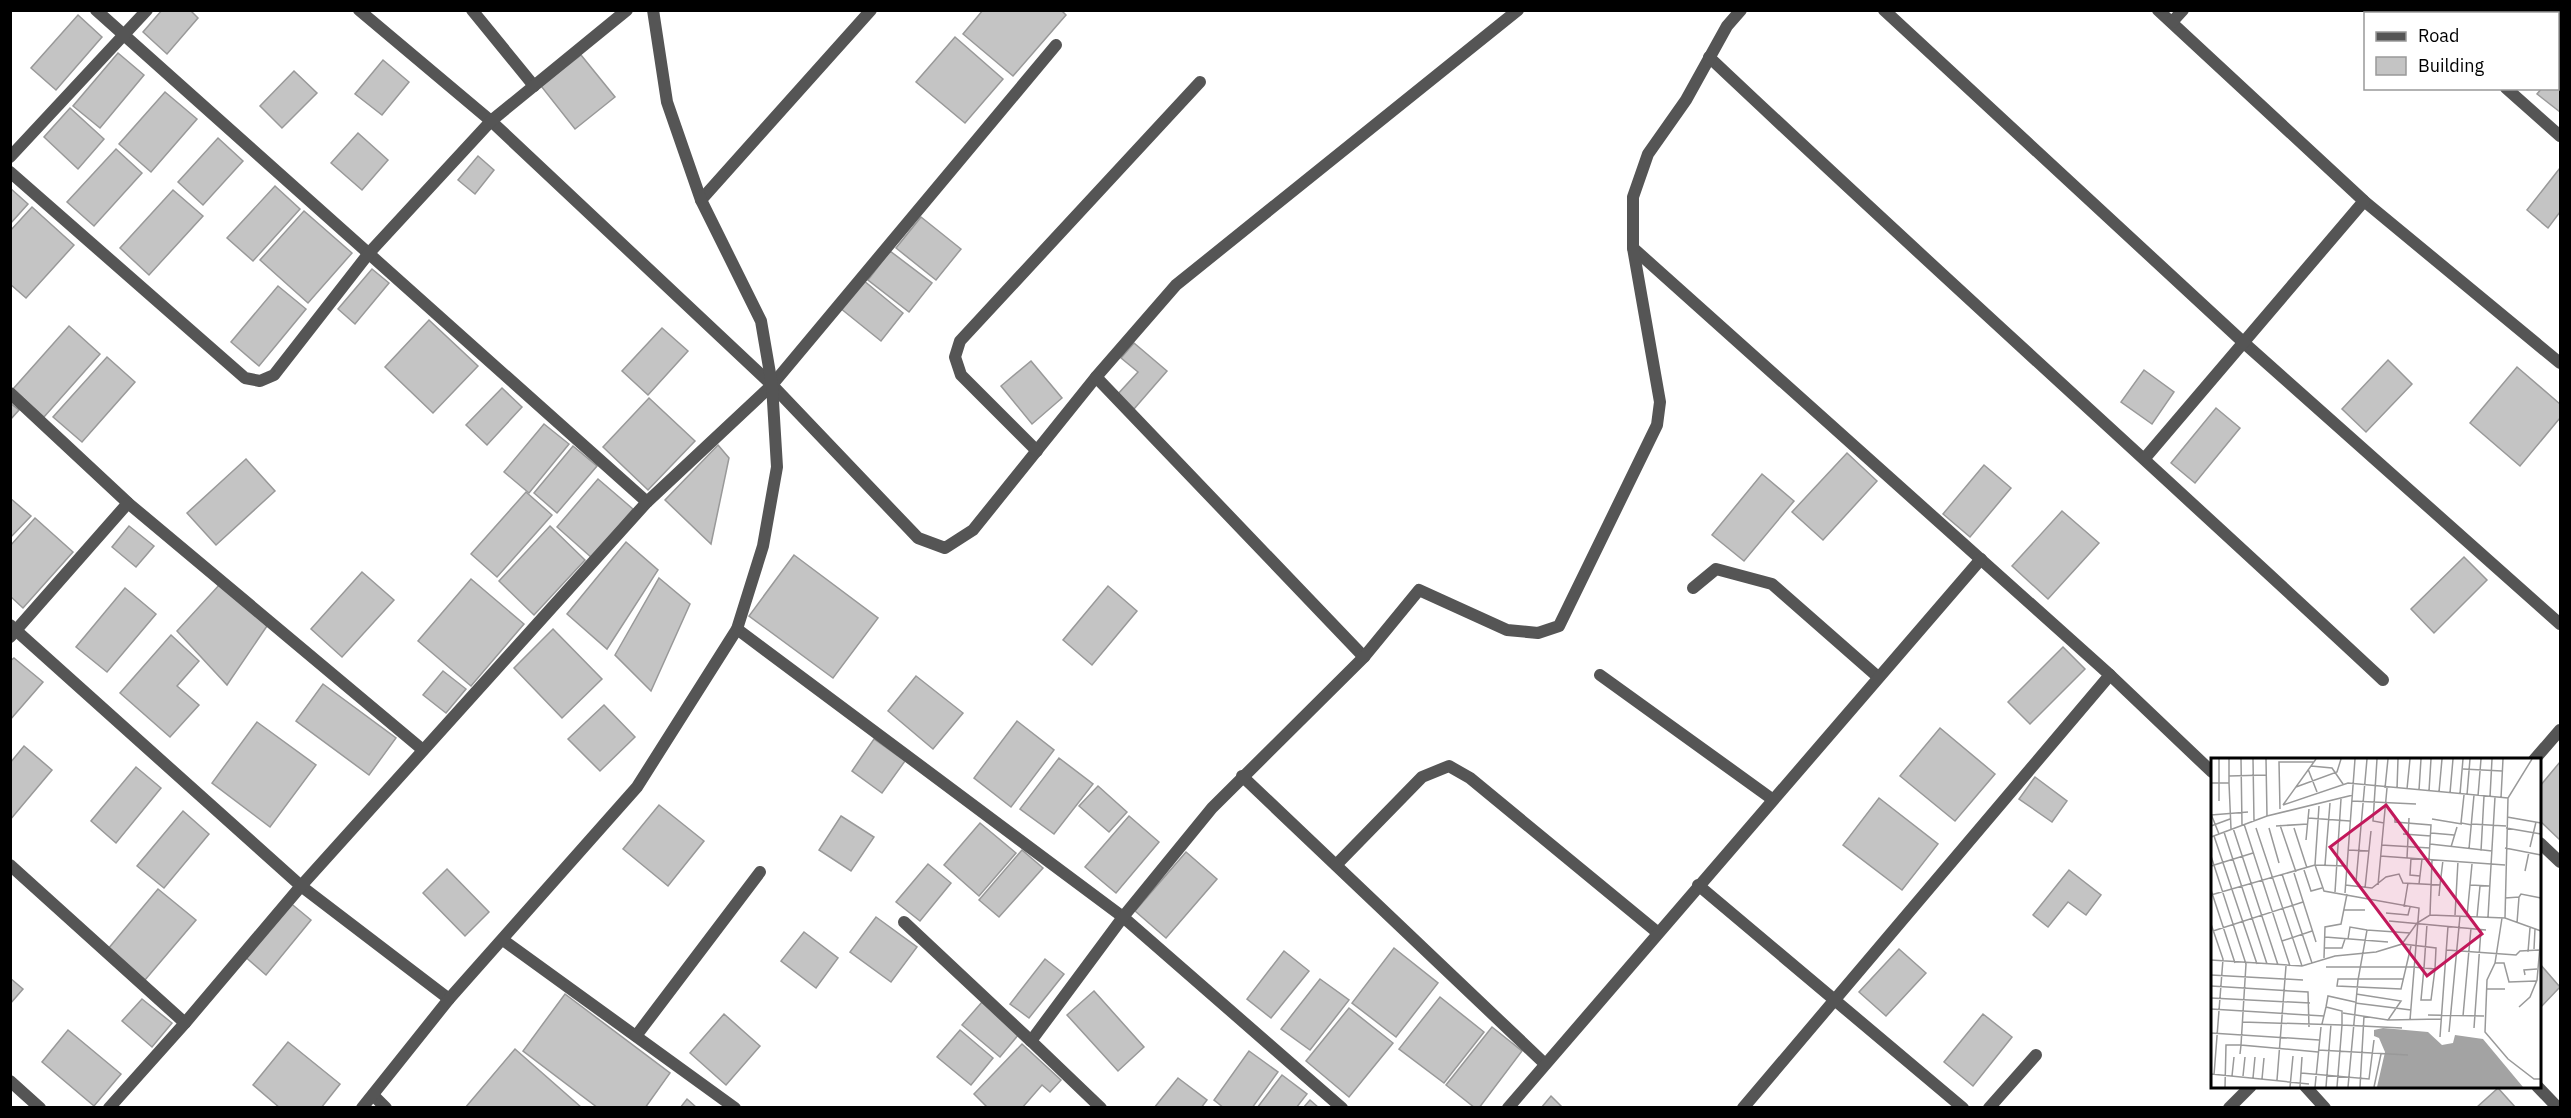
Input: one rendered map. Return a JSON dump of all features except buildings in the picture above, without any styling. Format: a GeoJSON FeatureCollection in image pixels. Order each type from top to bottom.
{"type":"FeatureCollection","features":[{"type":"Feature","properties":{"kind":"street"},"geometry":{"type":"LineString","coordinates":[[96,10],[647,502]]}},
{"type":"Feature","properties":{"kind":"street"},"geometry":{"type":"LineString","coordinates":[[10,157],[147,10]]}},
{"type":"Feature","properties":{"kind":"street"},"geometry":{"type":"LineString","coordinates":[[358,10],[491,121],[772,385],[918,538],[945,548],[974,530],[1096,377],[1176,285],[1518,10]]}},
{"type":"Feature","properties":{"kind":"street"},"geometry":{"type":"LineString","coordinates":[[472,10],[534,86]]}},
{"type":"Feature","properties":{"kind":"street"},"geometry":{"type":"LineString","coordinates":[[10,172],[245,378],[260,381],[274,375],[369,254],[491,121],[627,10]]}},
{"type":"Feature","properties":{"kind":"street"},"geometry":{"type":"LineString","coordinates":[[362,1107],[449,999],[637,787],[737,629],[763,546],[777,467],[772,385],[761,321],[701,200],[667,102],[653,10]]}},
{"type":"Feature","properties":{"kind":"street"},"geometry":{"type":"LineString","coordinates":[[701,200],[871,10]]}},
{"type":"Feature","properties":{"kind":"street"},"geometry":{"type":"LineString","coordinates":[[1031,1041],[1123,917],[1212,808],[1364,657],[1419,590],[1507,630],[1538,633],[1559,626],[1657,425],[1660,402],[1633,248],[1633,197],[1648,154],[1686,100],[1727,26],[1741,10]]}},
{"type":"Feature","properties":{"kind":"street"},"geometry":{"type":"LineString","coordinates":[[1884,10],[2243,342],[2560,624]]}},
{"type":"Feature","properties":{"kind":"street"},"geometry":{"type":"LineString","coordinates":[[2158,10],[2364,201],[2560,363]]}},
{"type":"Feature","properties":{"kind":"street"},"geometry":{"type":"LineString","coordinates":[[2172,22],[2183,10]]}},
{"type":"Feature","properties":{"kind":"street"},"geometry":{"type":"LineString","coordinates":[[109,1107],[185,1023],[301,886],[647,502],[772,385],[1056,45]]}},
{"type":"Feature","properties":{"kind":"street"},"geometry":{"type":"LineString","coordinates":[[1709,57],[1896,234],[2145,458],[2384,680]]}},
{"type":"Feature","properties":{"kind":"street"},"geometry":{"type":"LineString","coordinates":[[1037,451],[961,375],[955,357],[960,341],[1200,82]]}},
{"type":"Feature","properties":{"kind":"street"},"geometry":{"type":"LineString","coordinates":[[2508,90],[2560,136]]}},
{"type":"Feature","properties":{"kind":"street"},"geometry":{"type":"LineString","coordinates":[[2145,458],[2364,201]]}},
{"type":"Feature","properties":{"kind":"street"},"geometry":{"type":"LineString","coordinates":[[1633,248],[2110,675],[2211,771]]}},
{"type":"Feature","properties":{"kind":"street"},"geometry":{"type":"LineString","coordinates":[[1096,377],[1364,657]]}},
{"type":"Feature","properties":{"kind":"street"},"geometry":{"type":"LineString","coordinates":[[10,393],[128,503],[423,750]]}},
{"type":"Feature","properties":{"kind":"street"},"geometry":{"type":"LineString","coordinates":[[128,503],[13,631],[301,886],[449,999]]}},
{"type":"Feature","properties":{"kind":"street"},"geometry":{"type":"LineString","coordinates":[[1508,1107],[1981,559]]}},
{"type":"Feature","properties":{"kind":"street"},"geometry":{"type":"LineString","coordinates":[[1693,588],[1716,569],[1772,584],[1878,677]]}},
{"type":"Feature","properties":{"kind":"street"},"geometry":{"type":"LineString","coordinates":[[737,629],[1123,917],[1342,1107]]}},
{"type":"Feature","properties":{"kind":"street"},"geometry":{"type":"LineString","coordinates":[[1600,675],[1772,800]]}},
{"type":"Feature","properties":{"kind":"street"},"geometry":{"type":"LineString","coordinates":[[1743,1107],[2110,675]]}},
{"type":"Feature","properties":{"kind":"street"},"geometry":{"type":"LineString","coordinates":[[2535,758],[2560,730]]}},
{"type":"Feature","properties":{"kind":"street"},"geometry":{"type":"LineString","coordinates":[[1336,865],[1422,777],[1449,766],[1470,778],[1657,932]]}},
{"type":"Feature","properties":{"kind":"street"},"geometry":{"type":"LineString","coordinates":[[1242,776],[1544,1063]]}},
{"type":"Feature","properties":{"kind":"street"},"geometry":{"type":"LineString","coordinates":[[2541,844],[2560,862]]}},
{"type":"Feature","properties":{"kind":"street"},"geometry":{"type":"LineString","coordinates":[[10,865],[185,1023]]}},
{"type":"Feature","properties":{"kind":"street"},"geometry":{"type":"LineString","coordinates":[[636,1036],[760,872]]}},
{"type":"Feature","properties":{"kind":"street"},"geometry":{"type":"LineString","coordinates":[[1698,885],[1963,1107]]}},
{"type":"Feature","properties":{"kind":"street"},"geometry":{"type":"LineString","coordinates":[[904,922],[1101,1107]]}},
{"type":"Feature","properties":{"kind":"street"},"geometry":{"type":"LineString","coordinates":[[503,940],[735,1107]]}},
{"type":"Feature","properties":{"kind":"street"},"geometry":{"type":"LineString","coordinates":[[1989,1107],[2036,1055]]}},
{"type":"Feature","properties":{"kind":"street"},"geometry":{"type":"LineString","coordinates":[[10,1081],[40,1107]]}},
{"type":"Feature","properties":{"kind":"street"},"geometry":{"type":"LineString","coordinates":[[2229,1107],[2249,1088]]}},
{"type":"Feature","properties":{"kind":"street"},"geometry":{"type":"LineString","coordinates":[[2308,1088],[2325,1107]]}},
{"type":"Feature","properties":{"kind":"street"},"geometry":{"type":"LineString","coordinates":[[2539,1088],[2558,1107]]}},
{"type":"Feature","properties":{"kind":"street"},"geometry":{"type":"LineString","coordinates":[[373,1095],[386,1107]]}}]}
